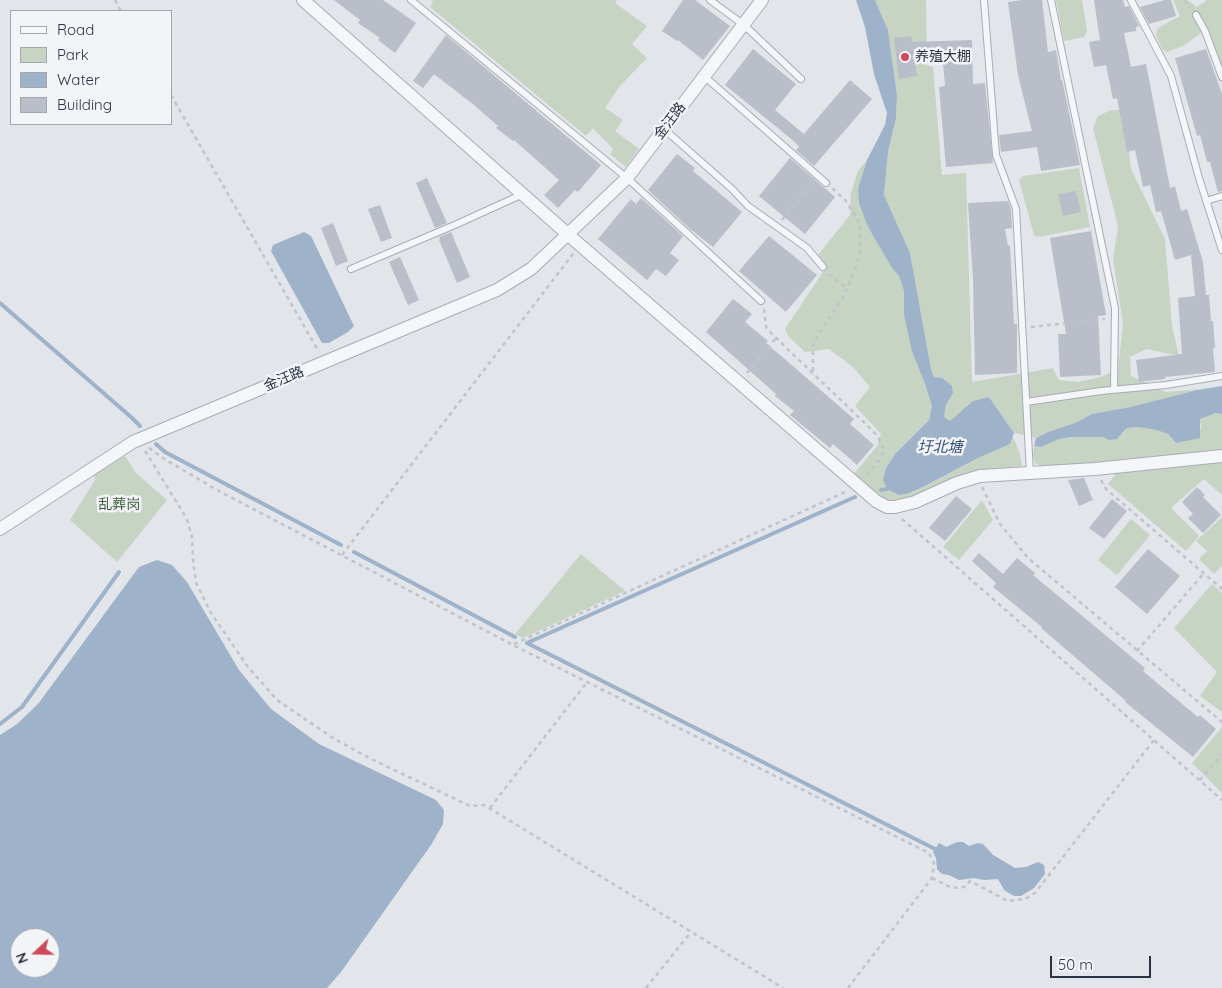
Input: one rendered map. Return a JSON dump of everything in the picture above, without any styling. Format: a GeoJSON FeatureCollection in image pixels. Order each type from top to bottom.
{"type":"FeatureCollection","features":[{"type":"Feature","properties":{"kind":"street"},"geometry":{"type":"LineString","coordinates":[[303,0],[568,234],[876,501],[895,507],[915,502],[957,483],[980,476],[1095,469],[1222,456]]}},
{"type":"Feature","properties":{"kind":"street","name":"金汪路"},"geometry":{"type":"LineString","coordinates":[[0,529],[138,440],[497,290],[531,269],[627,178],[762,0]]}},
{"type":"Feature","properties":{"kind":"lane"},"geometry":{"type":"LineString","coordinates":[[412,0],[627,178],[762,300]]}},
{"type":"Feature","properties":{"kind":"lane"},"geometry":{"type":"LineString","coordinates":[[710,0],[744,25],[801,78]]}},
{"type":"Feature","properties":{"kind":"lane"},"geometry":{"type":"LineString","coordinates":[[984,0],[996,154],[1016,209],[1030,473]]}},
{"type":"Feature","properties":{"kind":"lane"},"geometry":{"type":"LineString","coordinates":[[1051,0],[1113,298],[1115,316],[1114,390]]}},
{"type":"Feature","properties":{"kind":"lane"},"geometry":{"type":"LineString","coordinates":[[1131,0],[1171,76],[1206,201],[1222,250]]}},
{"type":"Feature","properties":{"kind":"lane"},"geometry":{"type":"LineString","coordinates":[[1196,15],[1208,38],[1222,77]]}},
{"type":"Feature","properties":{"kind":"lane"},"geometry":{"type":"LineString","coordinates":[[704,76],[826,183]]}},
{"type":"Feature","properties":{"kind":"lane"},"geometry":{"type":"LineString","coordinates":[[664,129],[732,188],[748,206],[807,248],[823,268]]}},
{"type":"Feature","properties":{"kind":"lane"},"geometry":{"type":"LineString","coordinates":[[351,269],[523,194]]}},
{"type":"Feature","properties":{"kind":"lane"},"geometry":{"type":"LineString","coordinates":[[1206,201],[1222,196]]}},
{"type":"Feature","properties":{"kind":"lane"},"geometry":{"type":"LineString","coordinates":[[1026,402],[1166,385],[1222,376]]}},
{"type":"Feature","properties":{"kind":"path"},"geometry":{"type":"LineString","coordinates":[[172,97],[324,362]]}},
{"type":"Feature","properties":{"kind":"path"},"geometry":{"type":"LineString","coordinates":[[776,227],[817,175]]}},
{"type":"Feature","properties":{"kind":"path"},"geometry":{"type":"LineString","coordinates":[[812,373],[814,346],[818,335],[839,306],[855,270],[860,253],[860,229],[857,218],[845,200],[826,183]]}},
{"type":"Feature","properties":{"kind":"path"},"geometry":{"type":"LineString","coordinates":[[342,555],[580,244]]}},
{"type":"Feature","properties":{"kind":"path"},"geometry":{"type":"LineString","coordinates":[[823,268],[847,289]]}},
{"type":"Feature","properties":{"kind":"path"},"geometry":{"type":"LineString","coordinates":[[513,645],[858,486],[880,458],[884,450],[878,437],[872,430],[766,327],[762,300]]}},
{"type":"Feature","properties":{"kind":"path"},"geometry":{"type":"LineString","coordinates":[[1022,328],[1094,322],[1115,316]]}},
{"type":"Feature","properties":{"kind":"path"},"geometry":{"type":"LineString","coordinates":[[739,382],[776,338]]}},
{"type":"Feature","properties":{"kind":"path"},"geometry":{"type":"LineString","coordinates":[[138,440],[166,460],[217,490],[513,645],[929,853],[934,863],[932,878],[848,988]]}},
{"type":"Feature","properties":{"kind":"path"},"geometry":{"type":"LineString","coordinates":[[138,440],[187,518],[192,537],[192,560],[196,583],[211,613],[248,667],[277,700],[333,738],[369,758],[470,806],[484,805],[490,808],[783,988]]}},
{"type":"Feature","properties":{"kind":"path"},"geometry":{"type":"LineString","coordinates":[[1095,469],[1106,489],[1222,589]]}},
{"type":"Feature","properties":{"kind":"path"},"geometry":{"type":"LineString","coordinates":[[980,476],[982,490],[1000,524],[1028,558],[1222,722]]}},
{"type":"Feature","properties":{"kind":"path"},"geometry":{"type":"LineString","coordinates":[[887,506],[1222,800]]}},
{"type":"Feature","properties":{"kind":"path"},"geometry":{"type":"LineString","coordinates":[[1137,651],[1204,572]]}},
{"type":"Feature","properties":{"kind":"path"},"geometry":{"type":"LineString","coordinates":[[490,808],[587,682]]}},
{"type":"Feature","properties":{"kind":"path"},"geometry":{"type":"LineString","coordinates":[[932,878],[952,888],[964,887],[970,881],[1008,901],[1026,899],[1035,893],[1154,740]]}},
{"type":"Feature","properties":{"kind":"path"},"geometry":{"type":"LineString","coordinates":[[1200,780],[1222,754]]}},
{"type":"Feature","properties":{"kind":"path"},"geometry":{"type":"LineString","coordinates":[[646,988],[691,932]]}},
{"type":"Feature","properties":{"kind":"green space"},"geometry":{"type":"Polygon","coordinates":[[[431,0],[617,0],[615,3],[647,26],[632,44],[647,58],[619,87],[605,108],[623,120],[615,131],[639,149],[626,167],[610,154],[613,149],[593,128],[586,136],[430,7],[433,1],[431,0]]]}},
{"type":"Feature","properties":{"kind":"green space"},"geometry":{"type":"Polygon","coordinates":[[[875,0],[926,0],[927,65],[933,67],[942,175],[966,173],[972,382],[1053,368],[1059,380],[1078,382],[1101,377],[1118,369],[1123,324],[1113,259],[1118,226],[1093,128],[1098,116],[1111,110],[1124,110],[1131,169],[1165,239],[1172,326],[1179,356],[1147,349],[1130,357],[1131,376],[1166,392],[1212,388],[1092,414],[1075,423],[1036,438],[1014,433],[989,397],[950,422],[943,417],[946,405],[953,393],[942,378],[934,377],[931,369],[910,253],[884,195],[888,152],[896,118],[897,95],[888,30],[875,0]]]}},
{"type":"Feature","properties":{"kind":"green space"},"geometry":{"type":"Polygon","coordinates":[[[1056,0],[1082,0],[1087,31],[1084,37],[1064,41],[1056,0]]]}},
{"type":"Feature","properties":{"kind":"green space"},"geometry":{"type":"Polygon","coordinates":[[[1173,0],[1187,0],[1197,7],[1207,0],[1222,0],[1222,68],[1207,29],[1183,46],[1167,52],[1162,49],[1156,35],[1158,28],[1180,16],[1173,0]]]}},
{"type":"Feature","properties":{"kind":"green space"},"geometry":{"type":"Polygon","coordinates":[[[867,160],[858,188],[868,227],[892,268],[899,276],[904,291],[904,315],[932,406],[929,420],[895,454],[886,468],[899,495],[908,494],[1010,444],[1013,437],[1020,454],[1022,466],[988,469],[907,499],[893,501],[883,500],[852,476],[878,445],[881,434],[855,406],[870,387],[854,368],[829,349],[805,352],[788,336],[785,329],[827,266],[818,255],[850,215],[851,193],[858,171],[867,160]]]}},
{"type":"Feature","properties":{"kind":"green space"},"geometry":{"type":"Polygon","coordinates":[[[1079,168],[1090,227],[1038,237],[1034,235],[1019,180],[1023,176],[1079,168]]]}},
{"type":"Feature","properties":{"kind":"green space"},"geometry":{"type":"Polygon","coordinates":[[[1216,413],[1222,414],[1222,452],[1098,465],[1041,466],[1035,463],[1033,455],[1034,446],[1041,447],[1059,439],[1070,437],[1103,437],[1109,440],[1123,434],[1127,428],[1157,429],[1168,434],[1176,443],[1201,429],[1200,419],[1216,413]]]}},
{"type":"Feature","properties":{"kind":"green space","name":"乱葬岗"},"geometry":{"type":"Polygon","coordinates":[[[125,456],[136,473],[167,500],[117,562],[70,520],[95,480],[94,475],[125,456]]]}},
{"type":"Feature","properties":{"kind":"green space"},"geometry":{"type":"Polygon","coordinates":[[[1222,459],[1222,495],[1204,479],[1171,508],[1199,536],[1186,551],[1108,484],[1117,472],[1222,459]]]}},
{"type":"Feature","properties":{"kind":"green space"},"geometry":{"type":"Polygon","coordinates":[[[982,500],[993,520],[959,560],[943,547],[982,500]]]}},
{"type":"Feature","properties":{"kind":"green space"},"geometry":{"type":"Polygon","coordinates":[[[1222,517],[1222,566],[1214,574],[1199,559],[1207,551],[1196,541],[1222,517]]]}},
{"type":"Feature","properties":{"kind":"green space"},"geometry":{"type":"Polygon","coordinates":[[[1131,519],[1150,535],[1117,575],[1098,560],[1131,519]]]}},
{"type":"Feature","properties":{"kind":"green space"},"geometry":{"type":"Polygon","coordinates":[[[581,554],[625,591],[523,638],[515,634],[581,554]]]}},
{"type":"Feature","properties":{"kind":"green space"},"geometry":{"type":"Polygon","coordinates":[[[1212,584],[1222,593],[1222,712],[1200,696],[1217,672],[1174,628],[1212,584]]]}},
{"type":"Feature","properties":{"kind":"green space"},"geometry":{"type":"Polygon","coordinates":[[[1222,727],[1222,793],[1192,763],[1222,727]]]}},
{"type":"Feature","properties":{"kind":"water","name":"圩北塘"},"geometry":{"type":"Polygon","coordinates":[[[856,0],[875,0],[888,30],[897,95],[896,118],[888,152],[884,195],[910,253],[931,369],[934,377],[942,378],[952,386],[953,393],[946,405],[944,417],[950,421],[973,401],[989,397],[1014,433],[1010,444],[976,459],[923,487],[907,494],[899,495],[887,489],[883,480],[886,468],[895,454],[929,420],[932,406],[912,351],[904,315],[904,291],[899,276],[892,268],[868,227],[859,203],[858,188],[867,160],[885,125],[887,113],[874,74],[865,27],[856,0]]]}},
{"type":"Feature","properties":{"kind":"water"},"geometry":{"type":"Polygon","coordinates":[[[304,232],[311,236],[354,326],[348,332],[329,343],[322,343],[271,251],[273,245],[304,232]]]}},
{"type":"Feature","properties":{"kind":"water"},"geometry":{"type":"Polygon","coordinates":[[[1222,386],[1222,414],[1216,413],[1200,419],[1200,438],[1176,443],[1168,434],[1139,427],[1127,428],[1117,439],[1070,437],[1059,439],[1041,447],[1034,446],[1036,438],[1075,423],[1092,414],[1222,386]]]}},
{"type":"Feature","properties":{"kind":"water"},"geometry":{"type":"Polygon","coordinates":[[[157,560],[172,565],[187,582],[239,670],[271,709],[319,744],[436,800],[444,810],[443,824],[431,845],[341,972],[327,988],[0,988],[0,735],[17,724],[38,704],[139,567],[157,560]]]}},
{"type":"Feature","properties":{"kind":"water"},"geometry":{"type":"Polygon","coordinates":[[[957,842],[963,842],[969,846],[978,843],[983,844],[993,855],[1015,868],[1026,867],[1038,862],[1044,865],[1045,874],[1034,888],[1021,896],[1014,896],[1004,890],[998,879],[984,880],[974,878],[959,880],[942,874],[937,869],[936,858],[933,852],[939,843],[946,847],[957,842]]]}},
{"type":"Feature","properties":{"kind":"building"},"geometry":{"type":"Polygon","coordinates":[[[334,0],[383,0],[416,23],[395,53],[378,40],[380,38],[358,23],[360,20],[334,0]]]}},
{"type":"Feature","properties":{"kind":"building"},"geometry":{"type":"Polygon","coordinates":[[[683,0],[695,0],[730,26],[703,60],[678,40],[662,31],[683,0]]]}},
{"type":"Feature","properties":{"kind":"building"},"geometry":{"type":"Polygon","coordinates":[[[1042,0],[1048,52],[1056,50],[1080,165],[1041,171],[1037,147],[1001,152],[999,135],[1032,131],[1018,75],[1008,2],[1042,0]]]}},
{"type":"Feature","properties":{"kind":"building"},"geometry":{"type":"Polygon","coordinates":[[[1094,0],[1123,0],[1125,7],[1129,6],[1139,26],[1136,27],[1136,31],[1124,33],[1131,67],[1146,64],[1170,188],[1175,186],[1181,211],[1187,209],[1203,262],[1206,295],[1209,295],[1211,321],[1213,321],[1215,372],[1165,377],[1165,379],[1139,382],[1136,360],[1182,354],[1178,298],[1195,296],[1191,255],[1175,260],[1161,211],[1156,212],[1150,185],[1143,187],[1135,150],[1127,152],[1117,98],[1113,99],[1106,65],[1094,67],[1089,42],[1100,40],[1094,0]]]}},
{"type":"Feature","properties":{"kind":"building"},"geometry":{"type":"Polygon","coordinates":[[[1171,0],[1176,16],[1149,24],[1140,7],[1171,0]]]}},
{"type":"Feature","properties":{"kind":"building"},"geometry":{"type":"Polygon","coordinates":[[[446,35],[601,165],[578,192],[575,190],[558,208],[544,195],[559,180],[514,140],[496,128],[498,126],[474,105],[434,74],[423,88],[413,81],[446,35]]]}},
{"type":"Feature","properties":{"kind":"building"},"geometry":{"type":"Polygon","coordinates":[[[911,36],[912,42],[972,40],[973,84],[985,83],[993,163],[946,167],[939,87],[945,86],[943,62],[915,62],[917,76],[899,79],[894,38],[911,36]]]}},
{"type":"Feature","properties":{"kind":"building"},"geometry":{"type":"Polygon","coordinates":[[[753,49],[796,84],[775,110],[804,134],[850,80],[872,99],[814,166],[796,150],[799,147],[796,143],[725,85],[753,49]]]}},
{"type":"Feature","properties":{"kind":"building"},"geometry":{"type":"Polygon","coordinates":[[[1206,49],[1222,94],[1222,191],[1218,192],[1200,135],[1197,136],[1175,58],[1206,49]]]}},
{"type":"Feature","properties":{"kind":"building"},"geometry":{"type":"Polygon","coordinates":[[[677,154],[695,168],[693,171],[742,212],[713,247],[690,229],[648,190],[677,154]]]}},
{"type":"Feature","properties":{"kind":"building"},"geometry":{"type":"Polygon","coordinates":[[[790,158],[835,197],[805,234],[759,196],[790,158]]]}},
{"type":"Feature","properties":{"kind":"building"},"geometry":{"type":"Polygon","coordinates":[[[427,178],[447,223],[435,228],[416,183],[427,178]]]}},
{"type":"Feature","properties":{"kind":"building"},"geometry":{"type":"Polygon","coordinates":[[[1076,191],[1081,212],[1063,216],[1058,194],[1076,191]]]}},
{"type":"Feature","properties":{"kind":"building"},"geometry":{"type":"Polygon","coordinates":[[[641,198],[683,236],[670,253],[679,260],[666,276],[656,269],[647,280],[598,239],[631,199],[636,204],[641,198]]]}},
{"type":"Feature","properties":{"kind":"building"},"geometry":{"type":"Polygon","coordinates":[[[1008,201],[1011,210],[1012,228],[1005,229],[1008,246],[1010,245],[1014,324],[1017,324],[1017,373],[975,375],[973,279],[968,203],[1008,201]]]}},
{"type":"Feature","properties":{"kind":"building"},"geometry":{"type":"Polygon","coordinates":[[[380,205],[392,238],[381,242],[368,209],[380,205]]]}},
{"type":"Feature","properties":{"kind":"building"},"geometry":{"type":"Polygon","coordinates":[[[333,223],[348,261],[336,266],[321,228],[333,223]]]}},
{"type":"Feature","properties":{"kind":"building"},"geometry":{"type":"Polygon","coordinates":[[[1091,231],[1106,315],[1098,316],[1101,375],[1060,377],[1058,334],[1066,334],[1050,238],[1091,231]]]}},
{"type":"Feature","properties":{"kind":"building"},"geometry":{"type":"Polygon","coordinates":[[[451,232],[470,277],[457,283],[439,240],[439,237],[451,232]]]}},
{"type":"Feature","properties":{"kind":"building"},"geometry":{"type":"Polygon","coordinates":[[[769,236],[817,275],[786,312],[739,271],[769,236]]]}},
{"type":"Feature","properties":{"kind":"building"},"geometry":{"type":"Polygon","coordinates":[[[400,257],[419,300],[408,305],[389,262],[400,257]]]}},
{"type":"Feature","properties":{"kind":"building"},"geometry":{"type":"Polygon","coordinates":[[[733,299],[752,314],[745,322],[768,341],[766,343],[854,419],[850,424],[874,445],[857,465],[833,444],[830,448],[790,415],[794,411],[775,396],[776,394],[706,332],[733,299]]]}},
{"type":"Feature","properties":{"kind":"building"},"geometry":{"type":"Polygon","coordinates":[[[1084,478],[1093,500],[1079,506],[1068,480],[1084,478]]]}},
{"type":"Feature","properties":{"kind":"building"},"geometry":{"type":"Polygon","coordinates":[[[1197,487],[1205,495],[1203,497],[1221,515],[1203,533],[1188,518],[1193,514],[1182,502],[1197,487]]]}},
{"type":"Feature","properties":{"kind":"building"},"geometry":{"type":"Polygon","coordinates":[[[956,496],[972,509],[945,541],[929,528],[956,496]]]}},
{"type":"Feature","properties":{"kind":"building"},"geometry":{"type":"Polygon","coordinates":[[[1112,499],[1127,511],[1104,539],[1089,528],[1112,499]]]}},
{"type":"Feature","properties":{"kind":"building"},"geometry":{"type":"Polygon","coordinates":[[[1148,549],[1180,576],[1147,614],[1115,587],[1148,549]]]}},
{"type":"Feature","properties":{"kind":"building"},"geometry":{"type":"Polygon","coordinates":[[[979,553],[1003,574],[1017,558],[1035,573],[1033,575],[1145,668],[1143,671],[1198,717],[1200,715],[1216,729],[1193,757],[1125,702],[1042,627],[993,587],[996,583],[972,561],[979,553]]]}},
{"type":"Feature","properties":{"kind":"waterway"},"geometry":{"type":"LineString","coordinates":[[0,303],[140,426]]}},
{"type":"Feature","properties":{"kind":"waterway"},"geometry":{"type":"LineString","coordinates":[[156,444],[165,452],[341,545]]}},
{"type":"Feature","properties":{"kind":"waterway"},"geometry":{"type":"LineString","coordinates":[[881,490],[887,489]]}},
{"type":"Feature","properties":{"kind":"waterway"},"geometry":{"type":"LineString","coordinates":[[527,643],[855,497]]}},
{"type":"Feature","properties":{"kind":"waterway"},"geometry":{"type":"LineString","coordinates":[[354,552],[515,637]]}},
{"type":"Feature","properties":{"kind":"waterway"},"geometry":{"type":"LineString","coordinates":[[0,724],[22,707],[119,572]]}},
{"type":"Feature","properties":{"kind":"waterway"},"geometry":{"type":"LineString","coordinates":[[527,643],[935,849]]}},
{"type":"Feature","properties":{"kind":"place","name":"养殖大棚"},"geometry":{"type":"Point","coordinates":[905,57]}}]}
